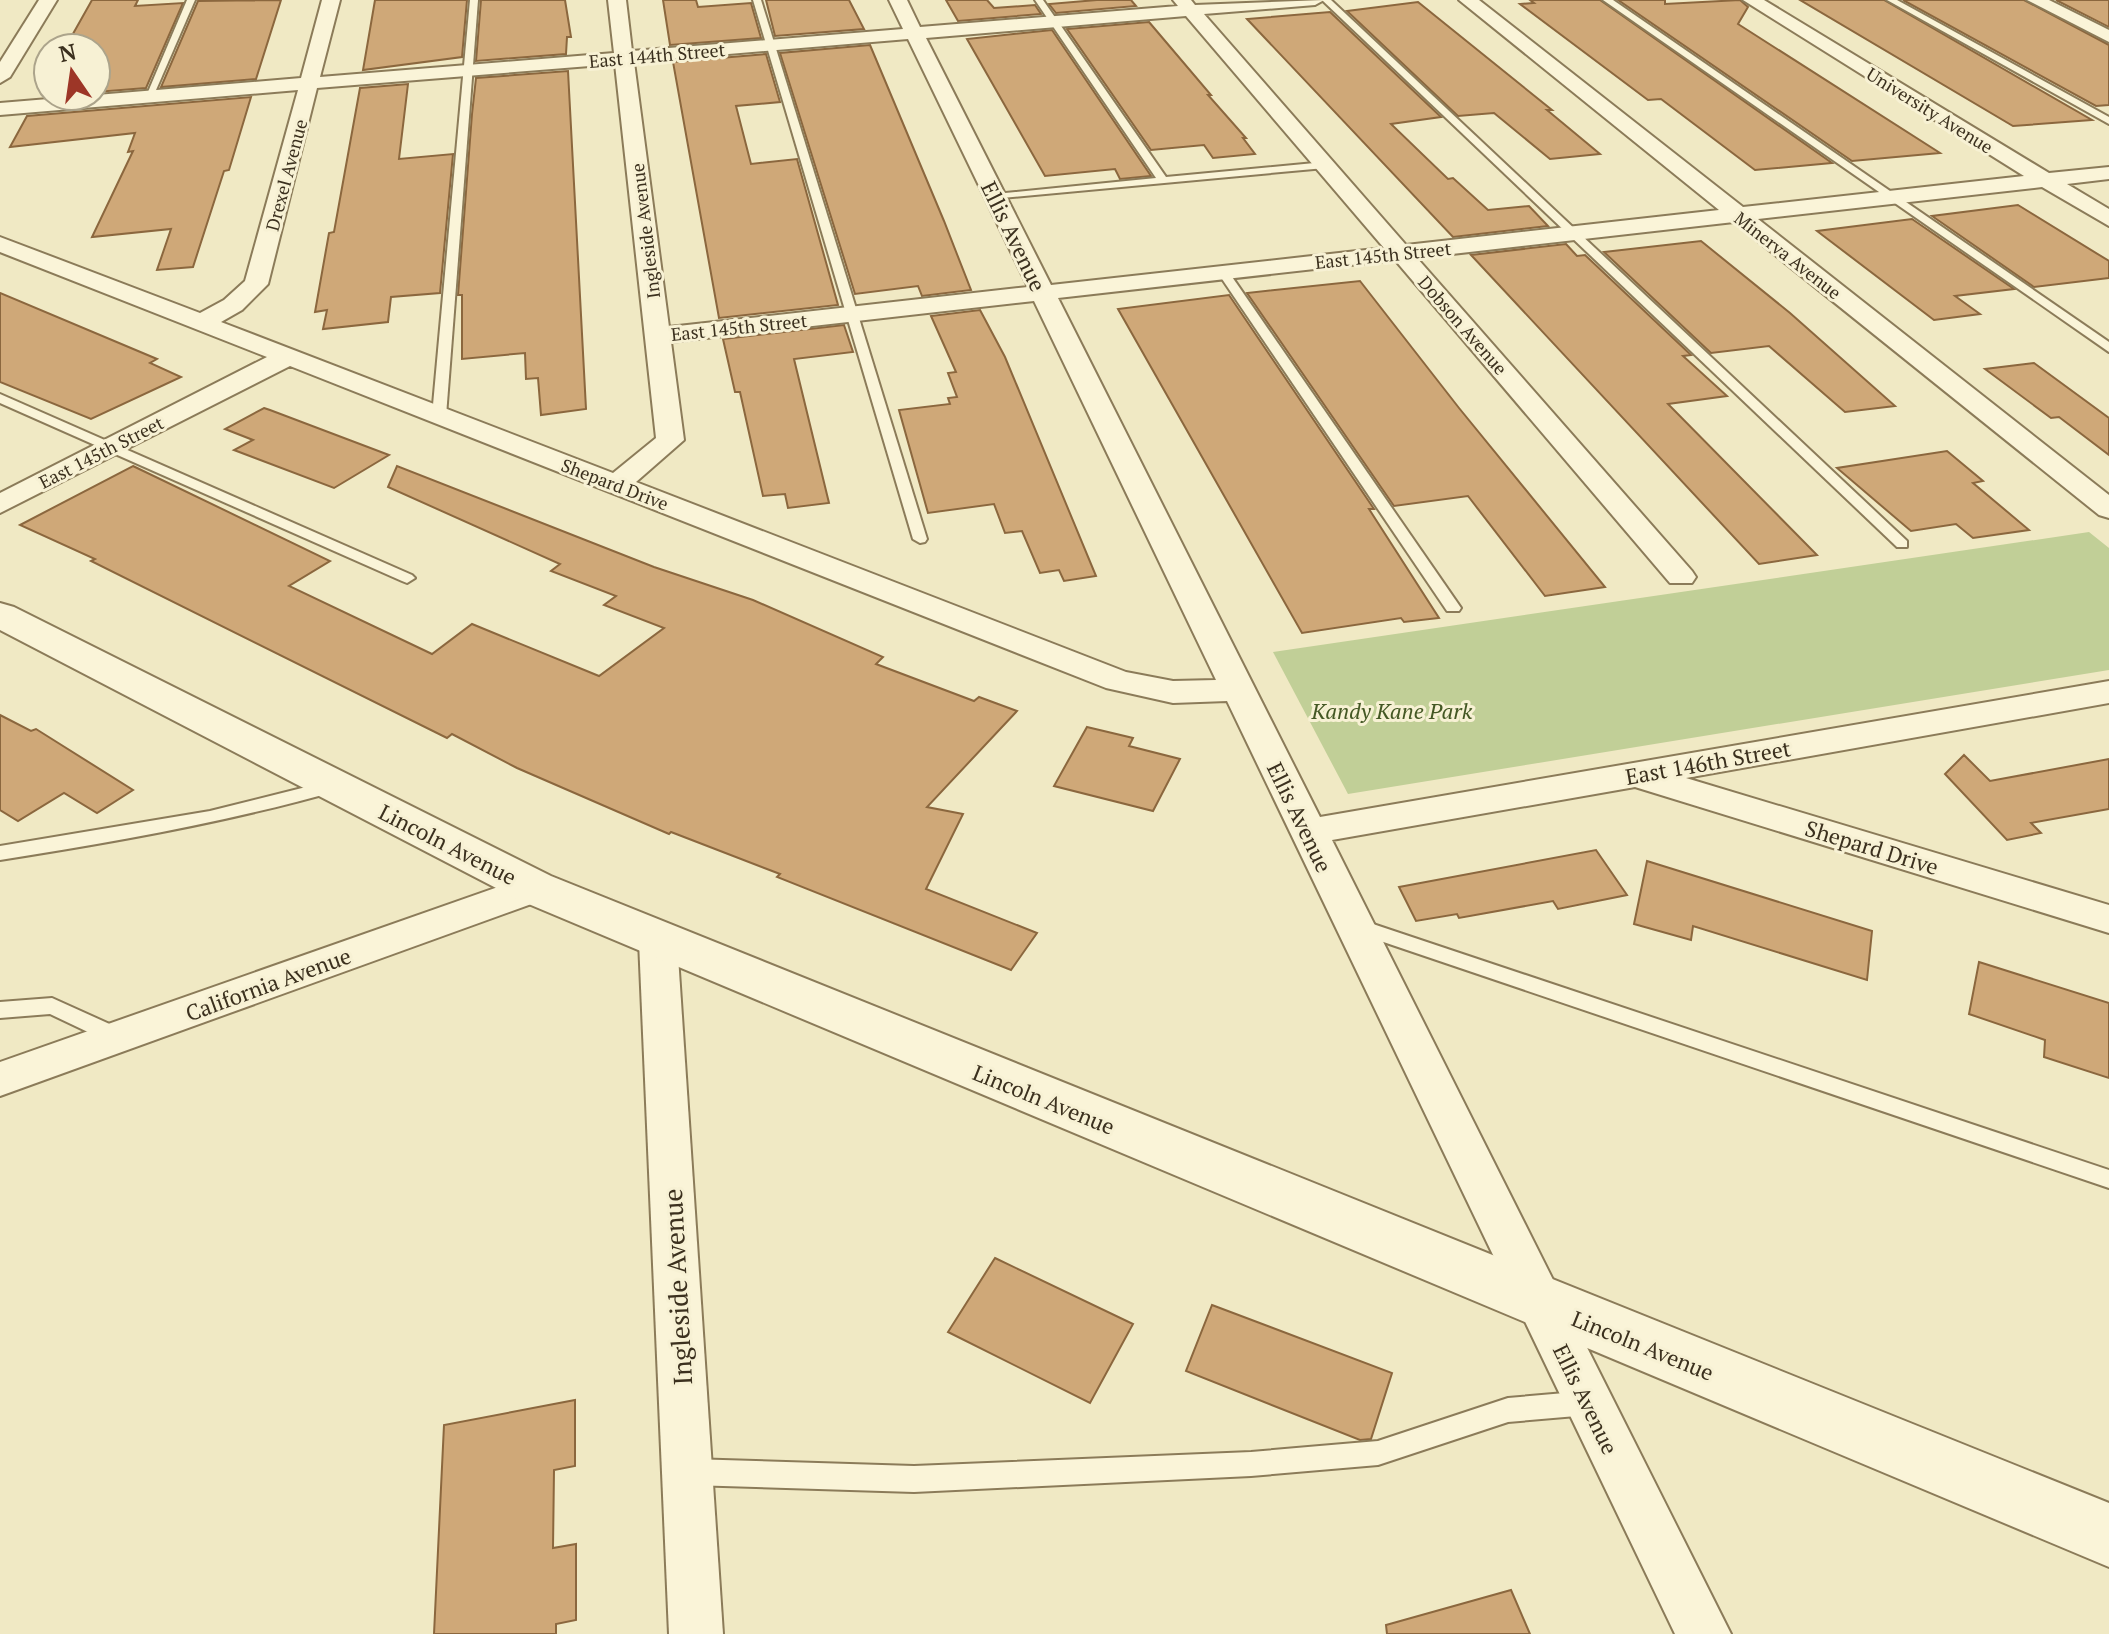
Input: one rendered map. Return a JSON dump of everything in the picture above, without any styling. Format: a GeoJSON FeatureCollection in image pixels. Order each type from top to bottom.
{"type":"FeatureCollection","features":[{"type":"Feature","properties":{"kind":"street"},"geometry":{"type":"LineString","coordinates":[[0,77],[48,0]]}},
{"type":"Feature","properties":{"kind":"street","name":"Drexel Avenue"},"geometry":{"type":"LineString","coordinates":[[201,323],[233,305],[256,284],[331,0]]}},
{"type":"Feature","properties":{"kind":"street","name":"Ingleside Avenue"},"geometry":{"type":"LineString","coordinates":[[616,485],[670,440],[617,0]]}},
{"type":"Feature","properties":{"kind":"street","name":"Ellis Avenue"},"geometry":{"type":"LineString","coordinates":[[898,0],[1704,1634]]}},
{"type":"Feature","properties":{"kind":"street","name":"East 144th Street"},"geometry":{"type":"LineString","coordinates":[[0,109],[1053,22],[1186,5],[1315,0]]}},
{"type":"Feature","properties":{"kind":"street","name":"Minerva Avenue"},"geometry":{"type":"LineString","coordinates":[[1468,0],[2109,509]]}},
{"type":"Feature","properties":{"kind":"street","name":"University Avenue"},"geometry":{"type":"LineString","coordinates":[[1752,0],[2109,219]]}},
{"type":"Feature","properties":{"kind":"street"},"geometry":{"type":"LineString","coordinates":[[2036,0],[2109,37]]}},
{"type":"Feature","properties":{"kind":"street","name":"Dobson Avenue"},"geometry":{"type":"LineString","coordinates":[[1186,5],[1681,577]]}},
{"type":"Feature","properties":{"kind":"street","name":"East 145th Street"},"geometry":{"type":"LineString","coordinates":[[658,336],[2109,173]]}},
{"type":"Feature","properties":{"kind":"street","name":"Shepard Drive"},"geometry":{"type":"LineString","coordinates":[[0,244],[1118,681],[1173,692],[1238,690]]}},
{"type":"Feature","properties":{"kind":"street","name":"East 145th Street"},"geometry":{"type":"LineString","coordinates":[[0,504],[288,357]]}},
{"type":"Feature","properties":{"kind":"street","name":"Lincoln Avenue"},"geometry":{"type":"LineString","coordinates":[[0,615],[535,888],[2109,1535]]}},
{"type":"Feature","properties":{"kind":"street","name":"East 146th Street"},"geometry":{"type":"LineString","coordinates":[[1307,832],[2109,692]]}},
{"type":"Feature","properties":{"kind":"street","name":"Shepard Drive"},"geometry":{"type":"LineString","coordinates":[[1636,774],[2109,919]]}},
{"type":"Feature","properties":{"kind":"street","name":"California Avenue"},"geometry":{"type":"LineString","coordinates":[[0,1079],[535,888]]}},
{"type":"Feature","properties":{"kind":"street","name":"Ingleside Avenue"},"geometry":{"type":"LineString","coordinates":[[658,941],[696,1634]]}},
{"type":"Feature","properties":{"kind":"lane"},"geometry":{"type":"LineString","coordinates":[[148,97],[191,0]]}},
{"type":"Feature","properties":{"kind":"lane"},"geometry":{"type":"LineString","coordinates":[[439,416],[471,70],[474,0]]}},
{"type":"Feature","properties":{"kind":"lane"},"geometry":{"type":"LineString","coordinates":[[757,0],[920,539]]}},
{"type":"Feature","properties":{"kind":"lane"},"geometry":{"type":"LineString","coordinates":[[1039,0],[1163,181]]}},
{"type":"Feature","properties":{"kind":"lane"},"geometry":{"type":"LineString","coordinates":[[1326,0],[1902,544]]}},
{"type":"Feature","properties":{"kind":"lane"},"geometry":{"type":"LineString","coordinates":[[1607,0],[2109,348]]}},
{"type":"Feature","properties":{"kind":"lane"},"geometry":{"type":"LineString","coordinates":[[1891,0],[2109,121]]}},
{"type":"Feature","properties":{"kind":"lane"},"geometry":{"type":"LineString","coordinates":[[995,197],[1325,165]]}},
{"type":"Feature","properties":{"kind":"lane"},"geometry":{"type":"LineString","coordinates":[[1224,273],[1453,608]]}},
{"type":"Feature","properties":{"kind":"lane"},"geometry":{"type":"LineString","coordinates":[[0,398],[407,578]]}},
{"type":"Feature","properties":{"kind":"lane"},"geometry":{"type":"LineString","coordinates":[[0,853],[120,835],[266,807],[335,786]]}},
{"type":"Feature","properties":{"kind":"lane"},"geometry":{"type":"LineString","coordinates":[[1352,924],[2109,1179]]}},
{"type":"Feature","properties":{"kind":"lane"},"geometry":{"type":"LineString","coordinates":[[0,1010],[52,1006],[119,1037]]}},
{"type":"Feature","properties":{"kind":"lane"},"geometry":{"type":"LineString","coordinates":[[687,1472],[914,1479],[1251,1464],[1378,1453],[1508,1410],[1588,1403]]}},
{"type":"Feature","properties":{"kind":"green space","name":"Kandy Kane Park"},"geometry":{"type":"Polygon","coordinates":[[[2089,532],[2109,548],[2109,670],[1348,794],[1273,652],[2089,532]]]}},
{"type":"Feature","properties":{"kind":"building"},"geometry":{"type":"Polygon","coordinates":[[[92,0],[138,0],[135,6],[183,3],[146,88],[112,91],[112,32],[74,32],[92,0]]]}},
{"type":"Feature","properties":{"kind":"building"},"geometry":{"type":"Polygon","coordinates":[[[281,0],[256,79],[161,87],[198,1],[281,0]]]}},
{"type":"Feature","properties":{"kind":"building"},"geometry":{"type":"Polygon","coordinates":[[[375,0],[467,0],[462,57],[363,70],[375,0]]]}},
{"type":"Feature","properties":{"kind":"building"},"geometry":{"type":"Polygon","coordinates":[[[481,0],[565,0],[571,37],[567,37],[566,54],[476,61],[481,0]]]}},
{"type":"Feature","properties":{"kind":"building"},"geometry":{"type":"Polygon","coordinates":[[[663,0],[696,0],[698,7],[751,3],[761,38],[670,45],[663,0]]]}},
{"type":"Feature","properties":{"kind":"building"},"geometry":{"type":"Polygon","coordinates":[[[766,0],[849,0],[864,29],[775,36],[766,0]]]}},
{"type":"Feature","properties":{"kind":"building"},"geometry":{"type":"Polygon","coordinates":[[[946,0],[987,0],[994,8],[1035,5],[1041,14],[958,21],[946,0]]]}},
{"type":"Feature","properties":{"kind":"building"},"geometry":{"type":"Polygon","coordinates":[[[1131,0],[1136,6],[1056,13],[1049,4],[1131,0]]]}},
{"type":"Feature","properties":{"kind":"building"},"geometry":{"type":"Polygon","coordinates":[[[1530,0],[1600,0],[1832,163],[1755,170],[1661,99],[1648,100],[1520,4],[1534,3],[1530,0]]]}},
{"type":"Feature","properties":{"kind":"building"},"geometry":{"type":"Polygon","coordinates":[[[1618,0],[1665,0],[1665,4],[1740,0],[1748,7],[1738,24],[1940,153],[1852,161],[1618,0]]]}},
{"type":"Feature","properties":{"kind":"building"},"geometry":{"type":"Polygon","coordinates":[[[1800,0],[1884,0],[2092,120],[2013,126],[1800,0]]]}},
{"type":"Feature","properties":{"kind":"building"},"geometry":{"type":"Polygon","coordinates":[[[1903,0],[2024,0],[2109,45],[2109,105],[2096,106],[1903,0]]]}},
{"type":"Feature","properties":{"kind":"building"},"geometry":{"type":"Polygon","coordinates":[[[2056,0],[2109,0],[2109,27],[2056,0]]]}},
{"type":"Feature","properties":{"kind":"building"},"geometry":{"type":"Polygon","coordinates":[[[1418,2],[1552,110],[1547,110],[1600,154],[1550,159],[1494,113],[1458,116],[1347,11],[1418,2]]]}},
{"type":"Feature","properties":{"kind":"building"},"geometry":{"type":"Polygon","coordinates":[[[1330,12],[1441,117],[1391,124],[1448,179],[1453,178],[1488,210],[1529,206],[1548,226],[1453,237],[1247,19],[1330,12]]]}},
{"type":"Feature","properties":{"kind":"building"},"geometry":{"type":"Polygon","coordinates":[[[1149,22],[1246,138],[1243,138],[1255,154],[1213,158],[1204,145],[1151,150],[1067,29],[1149,22]]]}},
{"type":"Feature","properties":{"kind":"building"},"geometry":{"type":"Polygon","coordinates":[[[1052,30],[1151,176],[1120,179],[1115,169],[1045,176],[967,39],[1052,30]]]}},
{"type":"Feature","properties":{"kind":"building"},"geometry":{"type":"Polygon","coordinates":[[[870,45],[971,290],[922,296],[918,286],[855,294],[780,53],[870,45]]]}},
{"type":"Feature","properties":{"kind":"building"},"geometry":{"type":"Polygon","coordinates":[[[766,54],[780,102],[736,106],[751,164],[797,159],[838,305],[719,318],[673,62],[766,54]]]}},
{"type":"Feature","properties":{"kind":"building"},"geometry":{"type":"Polygon","coordinates":[[[568,71],[586,409],[541,415],[538,378],[526,379],[525,353],[462,359],[462,295],[458,295],[472,114],[476,78],[568,71]]]}},
{"type":"Feature","properties":{"kind":"building"},"geometry":{"type":"Polygon","coordinates":[[[408,84],[399,159],[453,154],[440,293],[391,297],[388,322],[323,329],[327,310],[315,312],[329,233],[334,232],[360,88],[408,84]]]}},
{"type":"Feature","properties":{"kind":"building"},"geometry":{"type":"Polygon","coordinates":[[[251,97],[229,170],[224,171],[193,267],[157,270],[171,229],[92,237],[133,151],[128,152],[135,133],[10,147],[27,116],[112,112],[112,109],[251,97]]]}},
{"type":"Feature","properties":{"kind":"building"},"geometry":{"type":"Polygon","coordinates":[[[2018,205],[2109,261],[2109,278],[2034,287],[1932,216],[2018,205]]]}},
{"type":"Feature","properties":{"kind":"building"},"geometry":{"type":"Polygon","coordinates":[[[1912,219],[2014,289],[1955,296],[1980,314],[1934,320],[1817,231],[1912,219]]]}},
{"type":"Feature","properties":{"kind":"building"},"geometry":{"type":"Polygon","coordinates":[[[1701,241],[1790,313],[1895,406],[1845,412],[1769,346],[1711,353],[1604,252],[1701,241]]]}},
{"type":"Feature","properties":{"kind":"building"},"geometry":{"type":"Polygon","coordinates":[[[1566,244],[1577,256],[1585,255],[1691,355],[1683,356],[1727,396],[1668,404],[1817,555],[1759,564],[1471,255],[1566,244]]]}},
{"type":"Feature","properties":{"kind":"building"},"geometry":{"type":"Polygon","coordinates":[[[1360,281],[1605,587],[1545,596],[1468,496],[1394,506],[1247,293],[1360,281]]]}},
{"type":"Feature","properties":{"kind":"building"},"geometry":{"type":"Polygon","coordinates":[[[0,293],[157,359],[150,363],[181,377],[91,419],[0,382],[0,293]]]}},
{"type":"Feature","properties":{"kind":"building"},"geometry":{"type":"Polygon","coordinates":[[[1229,295],[1374,509],[1369,509],[1439,618],[1404,622],[1401,618],[1302,633],[1118,309],[1229,295]]]}},
{"type":"Feature","properties":{"kind":"building"},"geometry":{"type":"Polygon","coordinates":[[[980,310],[1005,357],[1096,576],[1064,581],[1059,570],[1040,573],[1022,531],[1005,533],[994,504],[928,513],[899,410],[950,404],[948,398],[957,397],[948,373],[956,372],[931,316],[980,310]]]}},
{"type":"Feature","properties":{"kind":"building"},"geometry":{"type":"Polygon","coordinates":[[[844,325],[853,352],[794,359],[829,503],[788,508],[785,494],[763,496],[740,392],[735,392],[723,339],[844,325]]]}},
{"type":"Feature","properties":{"kind":"building"},"geometry":{"type":"Polygon","coordinates":[[[2034,363],[2109,418],[2109,455],[2059,417],[2051,418],[1985,369],[2034,363]]]}},
{"type":"Feature","properties":{"kind":"building"},"geometry":{"type":"Polygon","coordinates":[[[264,408],[389,455],[334,488],[234,450],[253,440],[225,429],[264,408]]]}},
{"type":"Feature","properties":{"kind":"building"},"geometry":{"type":"Polygon","coordinates":[[[1947,451],[1983,481],[1973,483],[2029,530],[1973,538],[1956,524],[1911,531],[1837,468],[1947,451]]]}},
{"type":"Feature","properties":{"kind":"building"},"geometry":{"type":"Polygon","coordinates":[[[133,466],[330,561],[289,586],[432,654],[472,624],[599,676],[664,628],[604,605],[616,596],[551,571],[560,564],[388,487],[397,466],[654,567],[753,600],[883,657],[876,664],[974,701],[979,697],[1017,711],[927,807],[963,814],[926,889],[1037,933],[1011,970],[777,877],[780,874],[671,832],[669,834],[517,768],[452,734],[447,738],[91,561],[95,559],[20,525],[133,466]]]}},
{"type":"Feature","properties":{"kind":"building"},"geometry":{"type":"Polygon","coordinates":[[[0,715],[31,731],[36,729],[133,790],[97,813],[64,793],[18,821],[0,810],[0,715]]]}},
{"type":"Feature","properties":{"kind":"building"},"geometry":{"type":"Polygon","coordinates":[[[1087,727],[1133,738],[1129,746],[1180,759],[1153,811],[1054,786],[1087,727]]]}},
{"type":"Feature","properties":{"kind":"building"},"geometry":{"type":"Polygon","coordinates":[[[1964,755],[1990,781],[2109,759],[2109,809],[2031,823],[2041,833],[2007,840],[1945,774],[1964,755]]]}},
{"type":"Feature","properties":{"kind":"building"},"geometry":{"type":"Polygon","coordinates":[[[1596,850],[1627,895],[1558,909],[1553,901],[1459,918],[1457,914],[1416,921],[1399,887],[1596,850]]]}},
{"type":"Feature","properties":{"kind":"building"},"geometry":{"type":"Polygon","coordinates":[[[1647,861],[1872,931],[1867,980],[1693,926],[1691,940],[1634,924],[1647,861]]]}},
{"type":"Feature","properties":{"kind":"building"},"geometry":{"type":"Polygon","coordinates":[[[1979,962],[2109,1003],[2109,1078],[2044,1057],[2045,1040],[1969,1014],[1979,962]]]}},
{"type":"Feature","properties":{"kind":"building"},"geometry":{"type":"Polygon","coordinates":[[[995,1258],[1133,1324],[1090,1403],[948,1332],[995,1258]]]}},
{"type":"Feature","properties":{"kind":"building"},"geometry":{"type":"Polygon","coordinates":[[[1212,1305],[1392,1373],[1371,1439],[1360,1440],[1186,1371],[1212,1305]]]}},
{"type":"Feature","properties":{"kind":"building"},"geometry":{"type":"Polygon","coordinates":[[[575,1400],[575,1466],[554,1470],[553,1548],[576,1544],[576,1620],[556,1624],[556,1634],[434,1634],[444,1425],[575,1400]]]}},
{"type":"Feature","properties":{"kind":"building"},"geometry":{"type":"Polygon","coordinates":[[[1511,1590],[1530,1634],[1387,1634],[1386,1625],[1511,1590]]]}}]}
